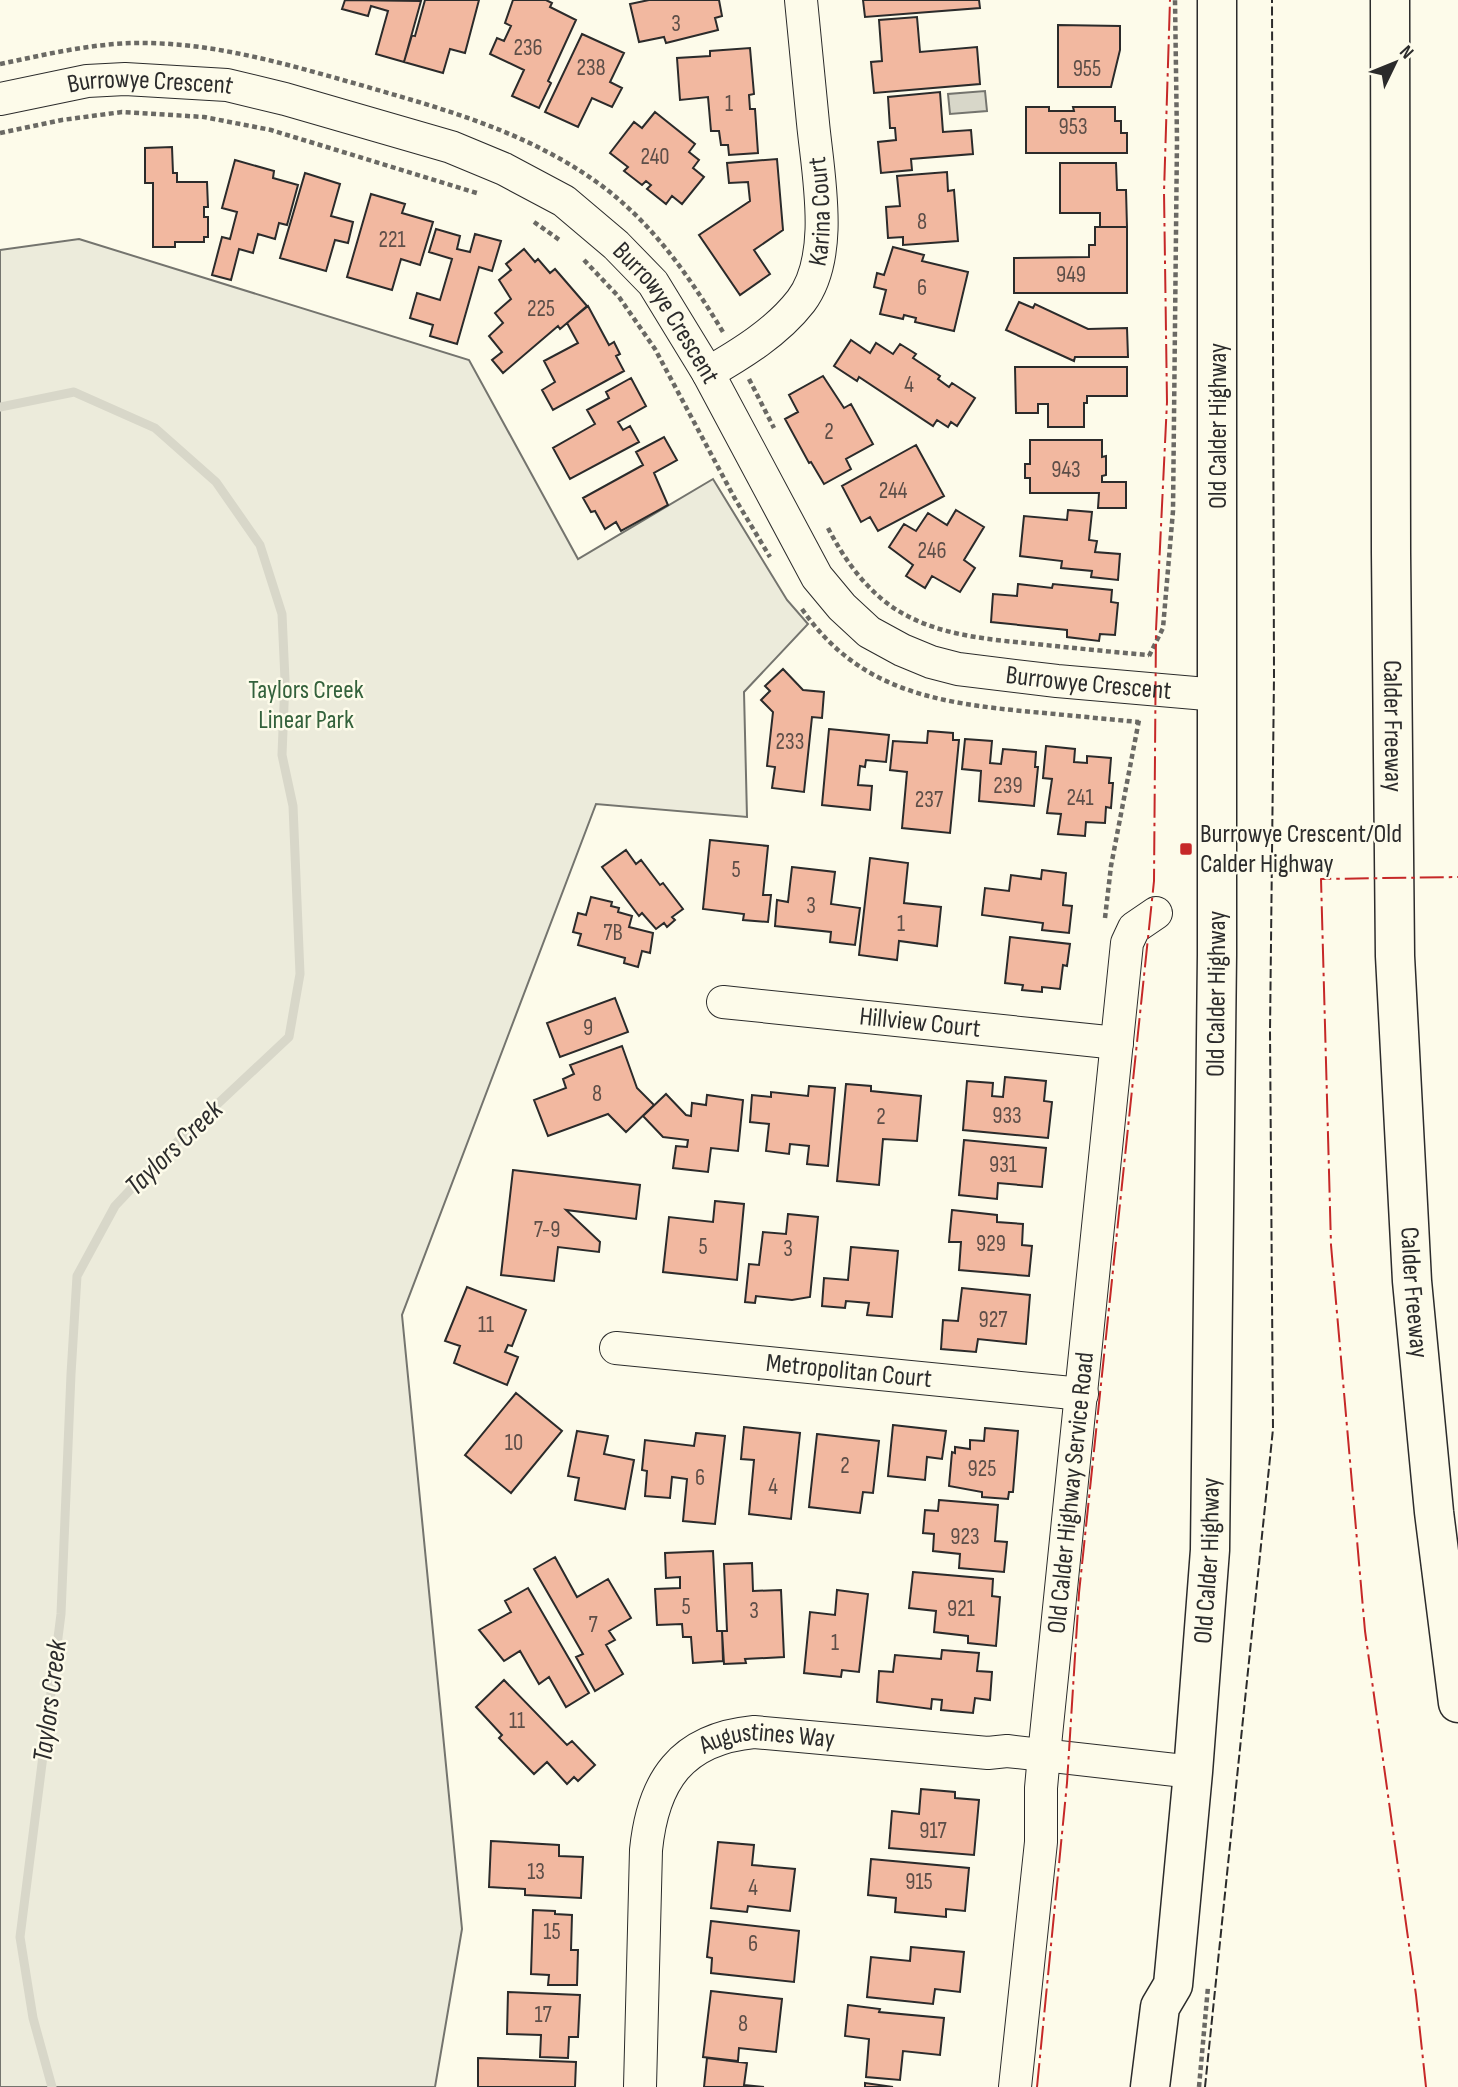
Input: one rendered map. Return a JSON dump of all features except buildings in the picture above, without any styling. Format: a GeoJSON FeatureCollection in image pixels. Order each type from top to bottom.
{"type":"FeatureCollection","features":[{"type":"Feature","properties":{"kind":"main road","name":"Old Calder Highway"},"geometry":{"type":"LineString","coordinates":[[1150,2087],[1160,2007],[1173,1985],[1193,1772],[1210,1536],[1216,1191],[1217,0]]}},
{"type":"Feature","properties":{"kind":"main road","name":"Calder Freeway"},"geometry":{"type":"LineString","coordinates":[[1390,0],[1395,956],[1413,1295],[1436,1525],[1458,1703]]}},
{"type":"Feature","properties":{"kind":"main road","name":"Old Calder Highway"},"geometry":{"type":"LineString","coordinates":[[1173,1985],[1183,2010],[1175,2087]]}},
{"type":"Feature","properties":{"kind":"street","name":"Karina Court"},"geometry":{"type":"LineString","coordinates":[[708,373],[738,356],[782,321],[802,300],[814,276],[821,211],[801,0]]}},
{"type":"Feature","properties":{"kind":"street","name":"Burrowye Crescent"},"geometry":{"type":"LineString","coordinates":[[0,99],[100,80],[227,85],[451,147],[505,169],[564,201],[617,245],[653,284],[708,373],[817,577],[842,607],[869,632],[902,650],[958,669],[1218,695]]}},
{"type":"Feature","properties":{"kind":"street","name":"Old Calder Highway Service Road"},"geometry":{"type":"LineString","coordinates":[[1015,2087],[1041,1842],[1044,1755],[1127,943],[1135,928],[1156,913]]}},
{"type":"Feature","properties":{"kind":"street","name":"Hillview Court"},"geometry":{"type":"LineString","coordinates":[[723,1002],[1117,1043]]}},
{"type":"Feature","properties":{"kind":"street","name":"Metropolitan Court"},"geometry":{"type":"LineString","coordinates":[[616,1348],[1082,1394]]}},
{"type":"Feature","properties":{"kind":"street","name":"Augustines Way"},"geometry":{"type":"LineString","coordinates":[[640,2087],[649,1820],[664,1781],[693,1753],[730,1734],[754,1732],[977,1753],[1007,1751],[1193,1772]]}},
{"type":"Feature","properties":{"kind":"path"},"geometry":{"type":"LineString","coordinates":[[1105,922],[1111,866],[1139,722],[1149,654],[1163,628],[1173,498],[1177,153],[1175,0]]}},
{"type":"Feature","properties":{"kind":"path"},"geometry":{"type":"LineString","coordinates":[[0,64],[78,48],[146,43],[225,50],[298,67],[488,123],[553,154],[598,184],[635,215],[668,250],[690,279],[738,356],[779,438]]}},
{"type":"Feature","properties":{"kind":"path"},"geometry":{"type":"LineString","coordinates":[[0,133],[62,120],[122,112],[204,117],[271,130],[486,196]]}},
{"type":"Feature","properties":{"kind":"path"},"geometry":{"type":"LineString","coordinates":[[528,218],[569,247]]}},
{"type":"Feature","properties":{"kind":"path"},"geometry":{"type":"LineString","coordinates":[[579,254],[619,298],[655,349],[772,562]]}},
{"type":"Feature","properties":{"kind":"path"},"geometry":{"type":"LineString","coordinates":[[721,328],[729,323]]}},
{"type":"Feature","properties":{"kind":"path"},"geometry":{"type":"LineString","coordinates":[[822,517],[840,551],[861,579],[885,602],[919,622],[967,637],[1149,654]]}},
{"type":"Feature","properties":{"kind":"path"},"geometry":{"type":"LineString","coordinates":[[798,604],[817,632],[842,653],[883,680],[928,698],[981,707],[1139,722]]}},
{"type":"Feature","properties":{"kind":"green space","name":"Taylors Creek Linear Park"},"geometry":{"type":"Polygon","coordinates":[[[79,239],[469,360],[578,559],[713,479],[787,600],[808,624],[744,692],[747,817],[596,804],[402,1315],[462,1929],[435,2087],[0,2087],[0,250],[79,239]]]}},
{"type":"Feature","properties":{"kind":"shaded area"},"geometry":{"type":"Polygon","coordinates":[[[985,91],[987,111],[950,114],[948,94],[985,91]]]}},
{"type":"Feature","properties":{"kind":"waterway","name":"Taylors Creek"},"geometry":{"type":"LineString","coordinates":[[0,407],[74,392],[155,428],[216,482],[260,545],[282,614],[285,680],[282,755],[293,806],[300,974],[289,1037],[161,1157],[115,1206],[77,1276],[61,1614],[20,1937],[33,2018],[52,2087]]}},
{"type":"Feature","properties":{"kind":"fence"},"geometry":{"type":"LineString","coordinates":[[1205,2087],[1273,1429],[1270,1032],[1274,676],[1272,0]]}},
{"type":"Feature","properties":{"kind":"power"},"geometry":{"type":"LineString","coordinates":[[1037,2087],[1067,1783],[1079,1593],[1154,881],[1156,630],[1167,402],[1164,192],[1170,0]]}},
{"type":"Feature","properties":{"kind":"power"},"geometry":{"type":"LineString","coordinates":[[1426,2087],[1416,1995],[1365,1631],[1331,1245],[1321,879],[1458,877]]}},
{"type":"Feature","properties":{"kind":"place","name":"Burrowye Crescent/Old Calder Highway"},"geometry":{"type":"Point","coordinates":[1186,849]}}]}
